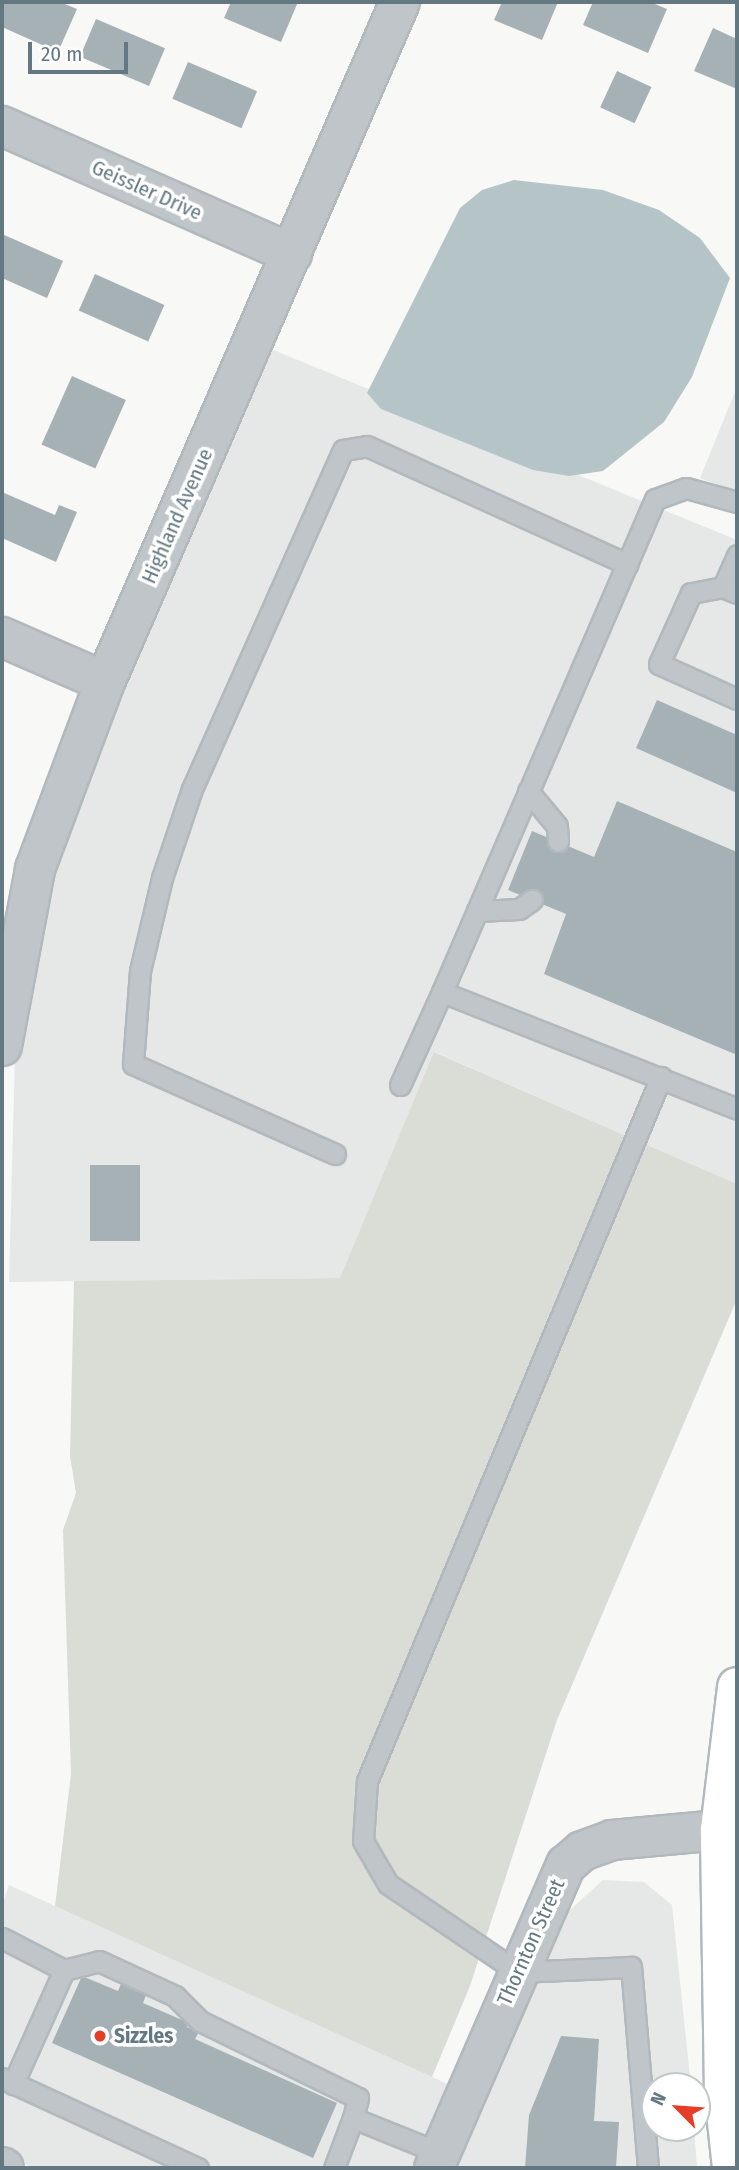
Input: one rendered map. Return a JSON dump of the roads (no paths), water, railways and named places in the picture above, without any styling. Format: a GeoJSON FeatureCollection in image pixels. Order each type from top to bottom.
{"type":"FeatureCollection","features":[{"type":"Feature","properties":{"kind":"main road"},"geometry":{"type":"LineString","coordinates":[[732,2168],[722,2111],[728,1831],[737,1687]]}},
{"type":"Feature","properties":{"kind":"street","name":"Highland Avenue"},"geometry":{"type":"LineString","coordinates":[[2,1046],[35,869],[105,682],[400,2]]}},
{"type":"Feature","properties":{"kind":"street","name":"Geissler Drive"},"geometry":{"type":"LineString","coordinates":[[2,126],[292,254]]}},
{"type":"Feature","properties":{"kind":"street"},"geometry":{"type":"LineString","coordinates":[[2,637],[105,682]]}},
{"type":"Feature","properties":{"kind":"street","name":"Thornton Street"},"geometry":{"type":"LineString","coordinates":[[437,2161],[553,1887],[582,1852],[612,1840],[728,1831]]}},
{"type":"Feature","properties":{"kind":"lane"},"geometry":{"type":"LineString","coordinates":[[335,1154],[133,1064],[140,971],[192,789],[343,450],[367,446],[627,564]]}},
{"type":"Feature","properties":{"kind":"lane"},"geometry":{"type":"LineString","coordinates":[[400,1085],[654,499],[686,488],[737,502]]}},
{"type":"Feature","properties":{"kind":"lane"},"geometry":{"type":"LineString","coordinates":[[737,555],[730,590],[691,593],[659,664],[737,699]]}},
{"type":"Feature","properties":{"kind":"lane"},"geometry":{"type":"LineString","coordinates":[[528,791],[557,825],[558,841]]}},
{"type":"Feature","properties":{"kind":"lane"},"geometry":{"type":"LineString","coordinates":[[477,911],[519,909],[532,900]]}},
{"type":"Feature","properties":{"kind":"lane"},"geometry":{"type":"LineString","coordinates":[[442,992],[737,1109]]}},
{"type":"Feature","properties":{"kind":"lane"},"geometry":{"type":"LineString","coordinates":[[644,2072],[631,1967],[518,1972],[388,1884],[363,1841],[367,1781],[661,1077]]}},
{"type":"Feature","properties":{"kind":"lane"},"geometry":{"type":"LineString","coordinates":[[2,1938],[64,1970],[99,1961],[174,1996],[200,2021],[358,2098],[334,2168]]}},
{"type":"Feature","properties":{"kind":"lane"},"geometry":{"type":"LineString","coordinates":[[64,1970],[7,2081],[198,2168]]}},
{"type":"Feature","properties":{"kind":"lane"},"geometry":{"type":"LineString","coordinates":[[353,2118],[437,2161]]}},
{"type":"Feature","properties":{"kind":"lane"},"geometry":{"type":"LineString","coordinates":[[648,2142],[648,2168]]}},
{"type":"Feature","properties":{"kind":"place","name":"Sizzles"},"geometry":{"type":"Point","coordinates":[100,2036]}}]}
